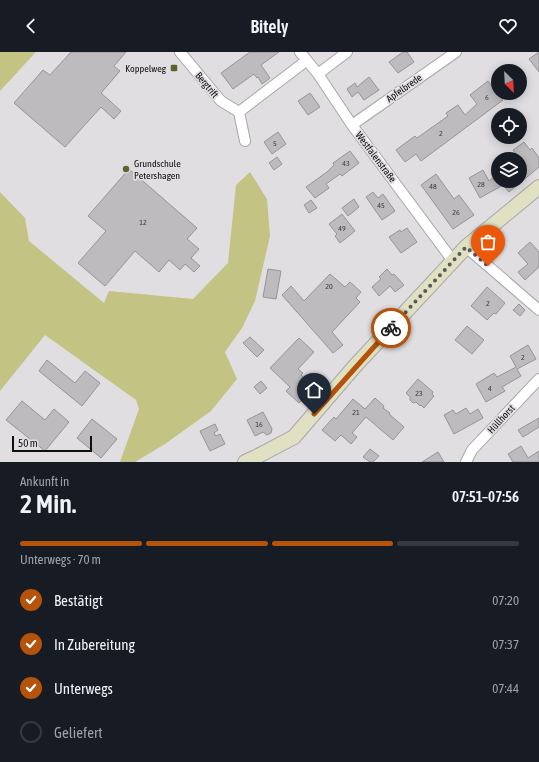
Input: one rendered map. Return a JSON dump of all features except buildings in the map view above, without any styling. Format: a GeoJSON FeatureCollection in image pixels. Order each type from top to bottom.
{"type":"FeatureCollection","features":[{"type":"Feature","properties":{"kind":"street","name":"Bergtrift"},"geometry":{"type":"LineString","coordinates":[[180,52],[221,101],[239,112]]}},
{"type":"Feature","properties":{"kind":"street","name":"Westfalenstraße"},"geometry":{"type":"LineString","coordinates":[[300,52],[318,74],[352,125],[453,261]]}},
{"type":"Feature","properties":{"kind":"street"},"geometry":{"type":"LineString","coordinates":[[318,74],[347,52]]}},
{"type":"Feature","properties":{"kind":"street","name":"Apfelbrede"},"geometry":{"type":"LineString","coordinates":[[352,125],[456,52]]}},
{"type":"Feature","properties":{"kind":"street"},"geometry":{"type":"LineString","coordinates":[[245,140],[239,112],[306,61]]}},
{"type":"Feature","properties":{"kind":"street"},"geometry":{"type":"LineString","coordinates":[[253,460],[294,437],[355,366],[466,247],[539,187]]}},
{"type":"Feature","properties":{"kind":"street"},"geometry":{"type":"LineString","coordinates":[[466,247],[539,310]]}},
{"type":"Feature","properties":{"kind":"street","name":"Hüllhorst"},"geometry":{"type":"LineString","coordinates":[[466,462],[472,450],[539,379]]}},
{"type":"Feature","properties":{"kind":"green space"},"geometry":{"type":"Polygon","coordinates":[[[0,52],[36,52],[0,91],[0,52]]]}},
{"type":"Feature","properties":{"kind":"green space"},"geometry":{"type":"Polygon","coordinates":[[[250,172],[267,199],[270,236],[255,301],[242,328],[225,352],[237,379],[211,411],[165,444],[135,462],[120,462],[139,409],[136,400],[45,335],[0,391],[0,192],[25,218],[29,241],[104,303],[109,291],[193,299],[228,263],[236,185],[250,172]]]}},
{"type":"Feature","properties":{"kind":"way so far"},"geometry":{"type":"LineString","coordinates":[[391,328],[466,247],[488,266]]}},
{"type":"Feature","properties":{"kind":"place","name":"Koppelweg"},"geometry":{"type":"Point","coordinates":[174,68]}},
{"type":"Feature","properties":{"kind":"place","name":"Grundschule Petershagen"},"geometry":{"type":"Point","coordinates":[126,169]}},
{"type":"Feature","properties":{"kind":"route"},"geometry":{"type":"LineString","coordinates":[[314,414],[355,366],[391,328]]}}]}
